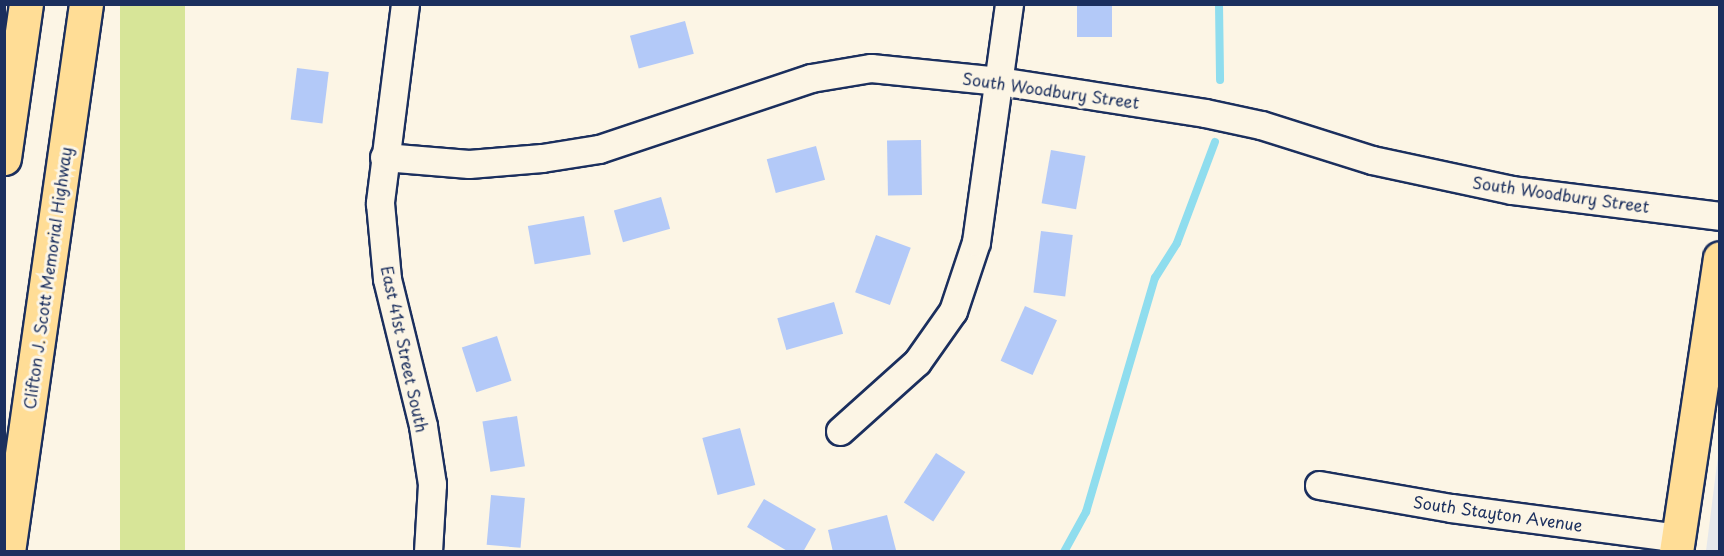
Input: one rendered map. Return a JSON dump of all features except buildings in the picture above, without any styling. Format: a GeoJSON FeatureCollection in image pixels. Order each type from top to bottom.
{"type":"FeatureCollection","features":[{"type":"Feature","properties":{"kind":"main road"},"geometry":{"type":"LineString","coordinates":[[4,158],[26,4]]}},
{"type":"Feature","properties":{"kind":"main road","name":"Clifton J. Scott Memorial Highway"},"geometry":{"type":"LineString","coordinates":[[8,552],[86,4]]}},
{"type":"Feature","properties":{"kind":"main road"},"geometry":{"type":"LineString","coordinates":[[1677,545],[1719,258]]}},
{"type":"Feature","properties":{"kind":"street","name":"East 41st Street South"},"geometry":{"type":"LineString","coordinates":[[405,4],[380,203],[387,279],[423,426],[432,484],[428,552]]}},
{"type":"Feature","properties":{"kind":"street"},"geometry":{"type":"LineString","coordinates":[[840,430],[917,362],[953,311],[976,242],[1009,4]]}},
{"type":"Feature","properties":{"kind":"street","name":"South Woodbury Street"},"geometry":{"type":"LineString","coordinates":[[384,157],[469,164],[542,158],[599,149],[811,78],[870,68],[999,81],[1205,113],[1261,125],[1372,160],[1512,190],[1719,216]]}},
{"type":"Feature","properties":{"kind":"street","name":"South Stayton Avenue"},"geometry":{"type":"LineString","coordinates":[[1319,485],[1677,545]]}},
{"type":"Feature","properties":{"kind":"shaded area"},"geometry":{"type":"Polygon","coordinates":[[[1719,448],[1719,551],[1706,551],[1719,448]]]}},
{"type":"Feature","properties":{"kind":"green space"},"geometry":{"type":"Polygon","coordinates":[[[120,5],[185,5],[185,552],[120,552],[120,5]]]}},
{"type":"Feature","properties":{"kind":"waterway"},"geometry":{"type":"LineString","coordinates":[[1219,4],[1220,80]]}},
{"type":"Feature","properties":{"kind":"waterway"},"geometry":{"type":"LineString","coordinates":[[1064,552],[1086,512],[1155,278],[1177,243],[1215,142]]}}]}
